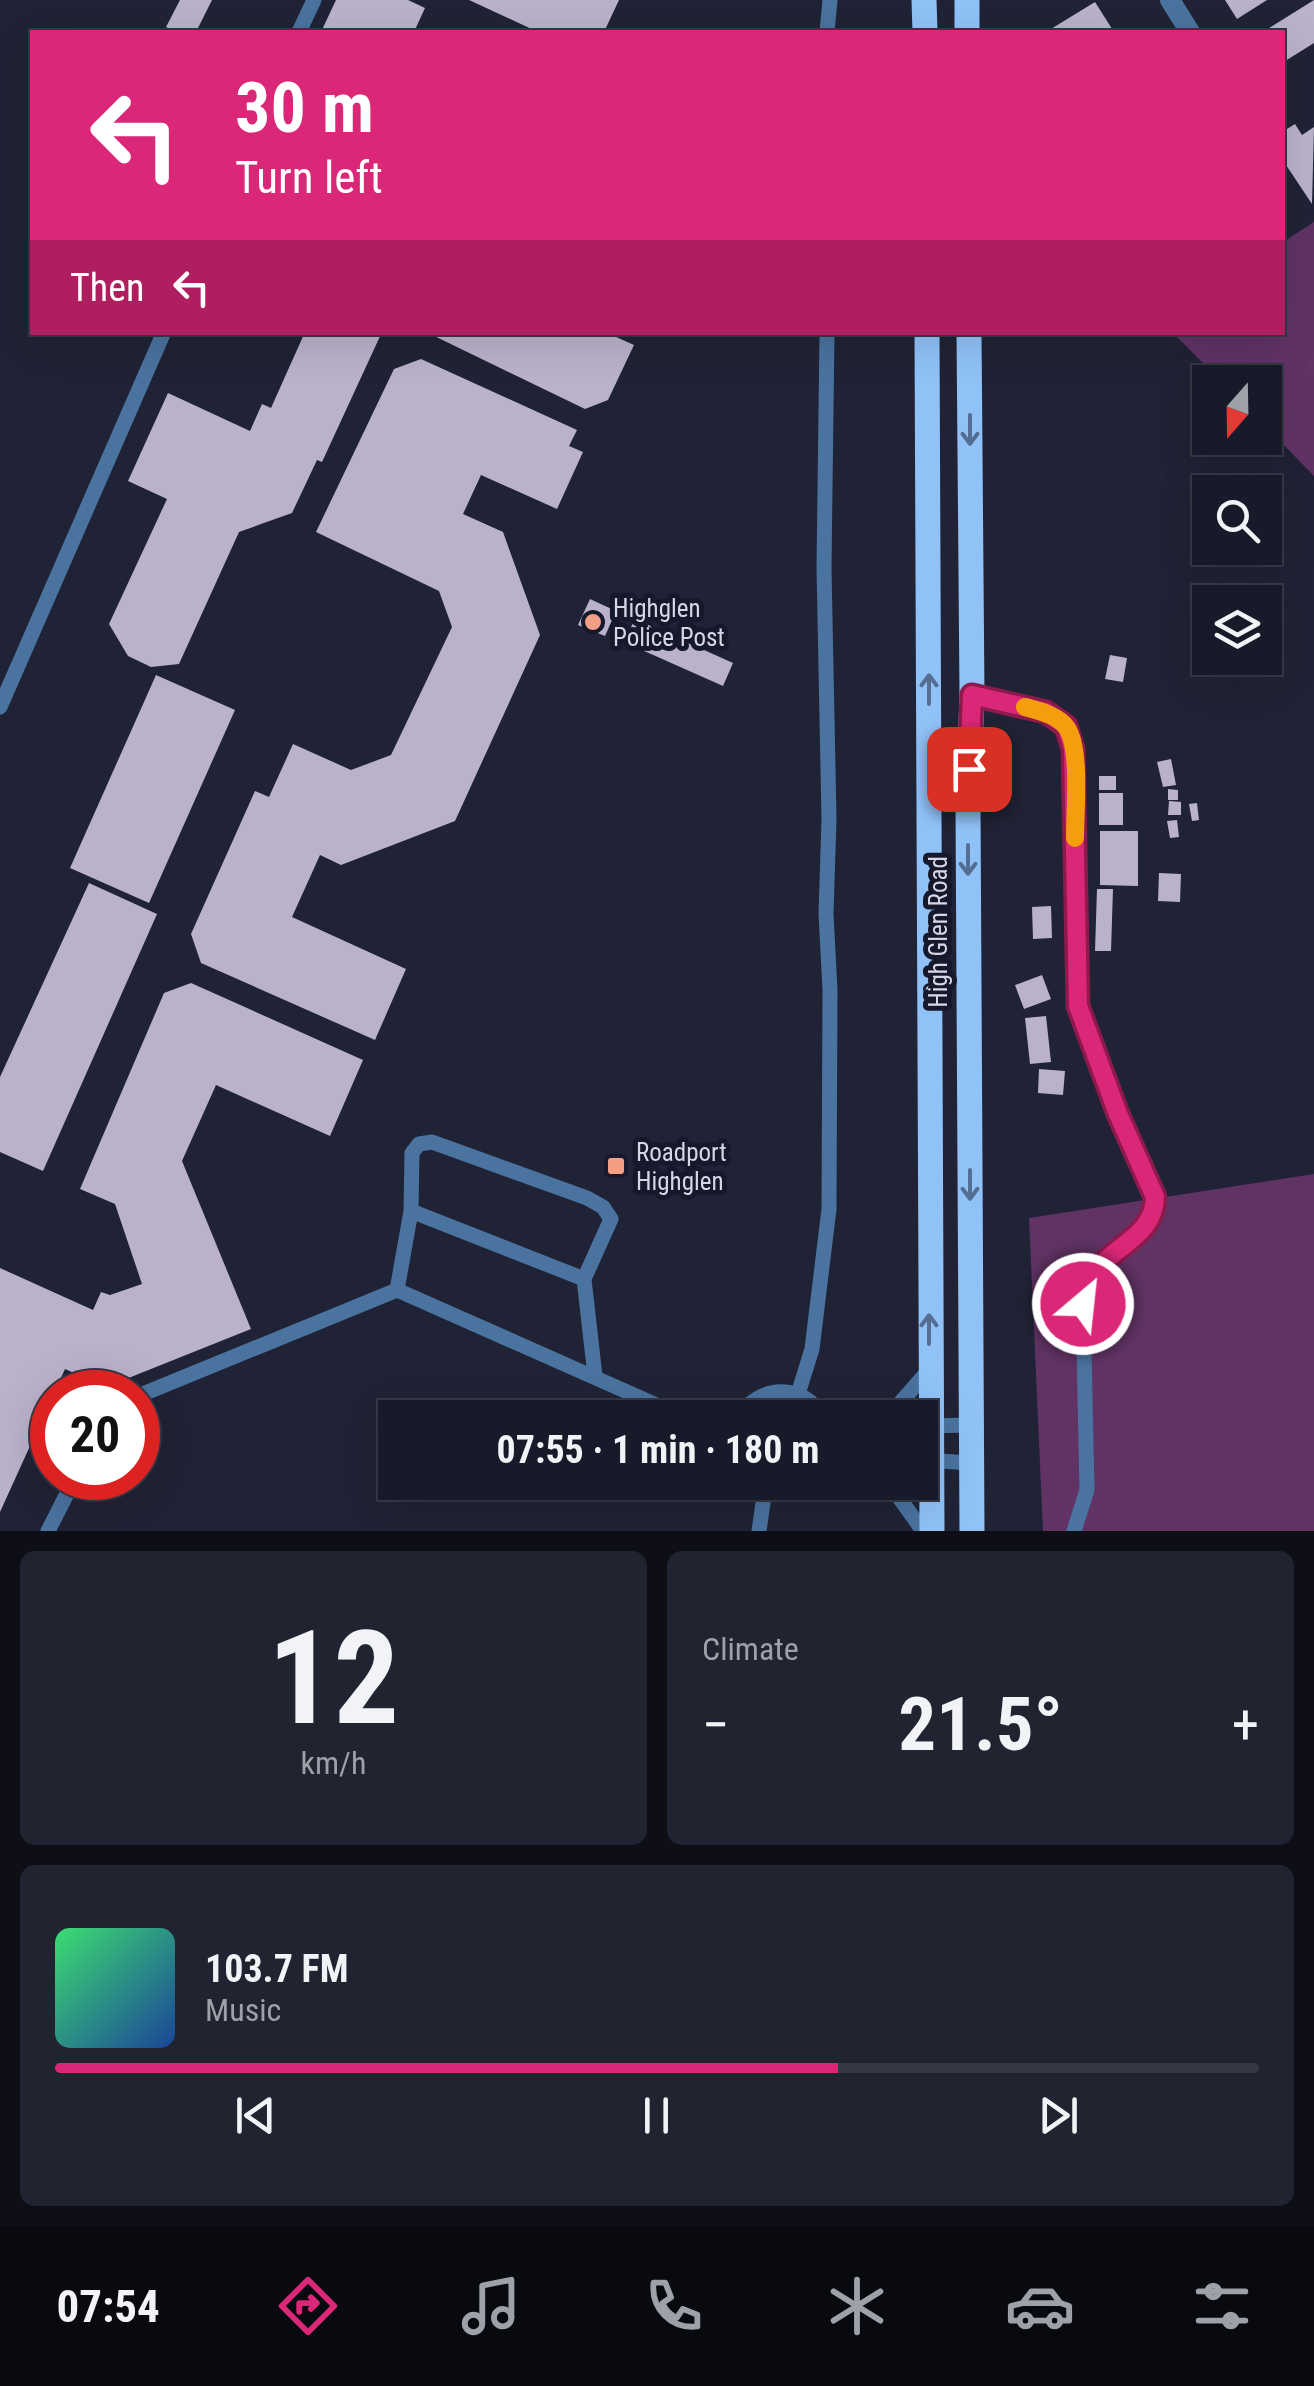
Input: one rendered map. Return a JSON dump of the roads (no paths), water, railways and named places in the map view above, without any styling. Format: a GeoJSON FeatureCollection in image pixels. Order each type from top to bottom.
{"type":"FeatureCollection","features":[{"type":"Feature","properties":{"kind":"main road"},"geometry":{"type":"LineString","coordinates":[[924,0],[924,30]]}},
{"type":"Feature","properties":{"kind":"main road"},"geometry":{"type":"LineString","coordinates":[[966,0],[967,30]]}},
{"type":"Feature","properties":{"kind":"main road","name":"High Glen Road"},"geometry":{"type":"LineString","coordinates":[[926,335],[927,1400]]}},
{"type":"Feature","properties":{"kind":"main road","name":"High Glen Road"},"geometry":{"type":"LineString","coordinates":[[969,335],[972,1531]]}},
{"type":"Feature","properties":{"kind":"main road","name":"High Glen Road"},"geometry":{"type":"LineString","coordinates":[[929,1500],[932,1531]]}},
{"type":"Feature","properties":{"kind":"street"},"geometry":{"type":"LineString","coordinates":[[1170,0],[1189,30]]}},
{"type":"Feature","properties":{"kind":"lane"},"geometry":{"type":"LineString","coordinates":[[300,30],[314,0]]}},
{"type":"Feature","properties":{"kind":"lane"},"geometry":{"type":"LineString","coordinates":[[828,30],[830,0]]}},
{"type":"Feature","properties":{"kind":"lane"},"geometry":{"type":"LineString","coordinates":[[0,708],[163,335]]}},
{"type":"Feature","properties":{"kind":"lane"},"geometry":{"type":"LineString","coordinates":[[798,1394],[812,1349],[829,1209],[826,335]]}},
{"type":"Feature","properties":{"kind":"lane"},"geometry":{"type":"LineString","coordinates":[[972,695],[1046,712],[1066,726],[1073,749],[1078,1006],[1118,1114],[1155,1197],[1154,1212],[1146,1228],[1099,1267],[1087,1286],[1083,1304],[1088,1490],[1074,1531]]}},
{"type":"Feature","properties":{"kind":"lane"},"geometry":{"type":"LineString","coordinates":[[397,1290],[411,1211],[412,1154],[419,1144],[432,1142],[587,1198],[603,1207],[611,1219],[584,1279],[595,1376]]}},
{"type":"Feature","properties":{"kind":"lane"},"geometry":{"type":"LineString","coordinates":[[411,1211],[584,1279]]}},
{"type":"Feature","properties":{"kind":"lane"},"geometry":{"type":"LineString","coordinates":[[160,1387],[397,1290],[647,1400]]}},
{"type":"Feature","properties":{"kind":"lane"},"geometry":{"type":"LineString","coordinates":[[903,1400],[929,1370]]}},
{"type":"Feature","properties":{"kind":"lane"},"geometry":{"type":"LineString","coordinates":[[752,1400],[768,1392],[798,1394],[810,1400]]}},
{"type":"Feature","properties":{"kind":"lane"},"geometry":{"type":"LineString","coordinates":[[938,1426],[971,1426]]}},
{"type":"Feature","properties":{"kind":"lane"},"geometry":{"type":"LineString","coordinates":[[938,1461],[971,1463]]}},
{"type":"Feature","properties":{"kind":"lane"},"geometry":{"type":"LineString","coordinates":[[48,1531],[63,1500]]}},
{"type":"Feature","properties":{"kind":"lane"},"geometry":{"type":"LineString","coordinates":[[759,1531],[765,1500]]}},
{"type":"Feature","properties":{"kind":"lane"},"geometry":{"type":"LineString","coordinates":[[901,1500],[923,1531]]}},
{"type":"Feature","properties":{"kind":"place","name":"Highglen Police Post"},"geometry":{"type":"Point","coordinates":[593,622]}},
{"type":"Feature","properties":{"kind":"place","name":"Roadport Highglen"},"geometry":{"type":"Point","coordinates":[616,1166]}}]}
